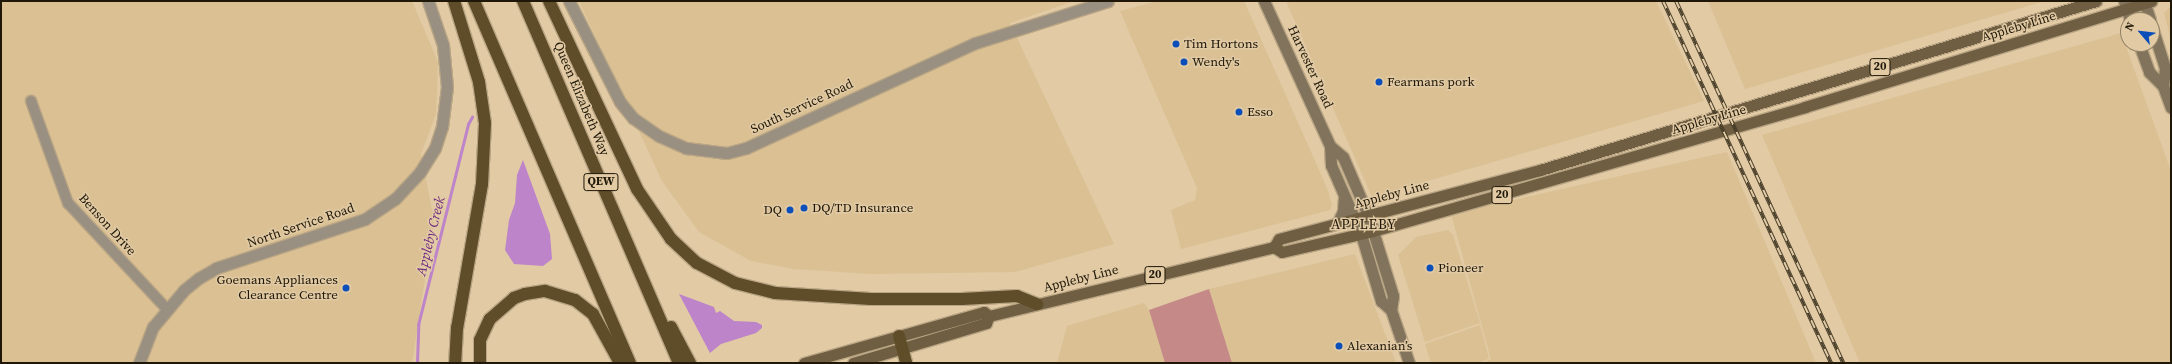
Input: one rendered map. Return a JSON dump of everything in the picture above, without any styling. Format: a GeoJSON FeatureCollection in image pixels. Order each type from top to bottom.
{"type":"FeatureCollection","features":[{"type":"Feature","properties":{"kind":"highway"},"geometry":{"type":"LineString","coordinates":[[454,1],[479,82],[485,123],[482,184],[457,328],[455,363]]}},
{"type":"Feature","properties":{"kind":"highway"},"geometry":{"type":"LineString","coordinates":[[474,1],[630,363]]}},
{"type":"Feature","properties":{"kind":"highway","name":"Queen Elizabeth Way"},"geometry":{"type":"LineString","coordinates":[[523,1],[679,363]]}},
{"type":"Feature","properties":{"kind":"highway"},"geometry":{"type":"LineString","coordinates":[[549,1],[637,189],[671,239],[697,263],[735,284],[775,293],[870,299],[962,300],[1017,296],[1037,304]]}},
{"type":"Feature","properties":{"kind":"highway"},"geometry":{"type":"LineString","coordinates":[[480,363],[480,340],[490,319],[514,298],[525,294],[545,291],[565,295],[593,314],[620,363]]}},
{"type":"Feature","properties":{"kind":"highway"},"geometry":{"type":"LineString","coordinates":[[652,300],[675,334],[690,363]]}},
{"type":"Feature","properties":{"kind":"highway"},"geometry":{"type":"LineString","coordinates":[[899,336],[906,363]]}},
{"type":"Feature","properties":{"kind":"main road","name":"Harvester Road"},"geometry":{"type":"LineString","coordinates":[[1264,1],[1330,146],[1331,165],[1361,234],[1381,301],[1391,310]]}},
{"type":"Feature","properties":{"kind":"main road","name":"Appleby Line"},"geometry":{"type":"LineString","coordinates":[[989,316],[1274,247],[1280,239],[1540,170],[2096,1]]}},
{"type":"Feature","properties":{"kind":"main road","name":"Appleby Line"},"geometry":{"type":"LineString","coordinates":[[1274,247],[1282,252],[1373,231],[1797,109],[2125,5],[2147,2]]}},
{"type":"Feature","properties":{"kind":"main road"},"geometry":{"type":"LineString","coordinates":[[2147,2],[2149,12]]}},
{"type":"Feature","properties":{"kind":"main road"},"geometry":{"type":"LineString","coordinates":[[2142,52],[2149,72],[2163,86],[2171,108]]}},
{"type":"Feature","properties":{"kind":"main road"},"geometry":{"type":"LineString","coordinates":[[2160,52],[2165,68],[2163,86]]}},
{"type":"Feature","properties":{"kind":"main road","name":"Harvester Road"},"geometry":{"type":"LineString","coordinates":[[1330,146],[1343,157],[1368,215],[1393,296],[1391,310],[1409,363]]}},
{"type":"Feature","properties":{"kind":"main road"},"geometry":{"type":"LineString","coordinates":[[1337,224],[1343,211],[1344,196]]}},
{"type":"Feature","properties":{"kind":"main road","name":"Appleby Line"},"geometry":{"type":"LineString","coordinates":[[804,363],[984,312],[989,316]]}},
{"type":"Feature","properties":{"kind":"main road","name":"Appleby Line"},"geometry":{"type":"LineString","coordinates":[[853,363],[986,324],[989,316]]}},
{"type":"Feature","properties":{"kind":"street","name":"North Service Road"},"geometry":{"type":"LineString","coordinates":[[139,363],[154,327],[167,309],[184,290],[216,268],[365,219],[395,199],[420,172],[435,148],[442,127],[447,87],[443,45],[428,1]]}},
{"type":"Feature","properties":{"kind":"street","name":"South Service Road"},"geometry":{"type":"LineString","coordinates":[[569,1],[620,102],[633,118],[659,136],[686,148],[727,153],[746,148],[975,43],[1108,1]]}},
{"type":"Feature","properties":{"kind":"street","name":"Benson Drive"},"geometry":{"type":"LineString","coordinates":[[31,101],[68,203],[167,309]]}},
{"type":"Feature","properties":{"kind":"shaded area"},"geometry":{"type":"Polygon","coordinates":[[[1,1],[412,1],[438,62],[436,114],[421,154],[434,220],[412,363],[1,363],[1,1]]]}},
{"type":"Feature","properties":{"kind":"shaded area"},"geometry":{"type":"Polygon","coordinates":[[[579,1],[1074,1],[1010,23],[1114,244],[1015,272],[871,274],[794,269],[751,261],[699,232],[662,181],[579,1]]]}},
{"type":"Feature","properties":{"kind":"shaded area"},"geometry":{"type":"Polygon","coordinates":[[[1158,1],[1244,1],[1327,188],[1332,205],[1330,210],[1181,249],[1171,210],[1195,200],[1197,188],[1120,11],[1158,1]]]}},
{"type":"Feature","properties":{"kind":"shaded area"},"geometry":{"type":"Polygon","coordinates":[[[1286,1],[1656,1],[1704,101],[1372,197],[1286,1]]]}},
{"type":"Feature","properties":{"kind":"shaded area"},"geometry":{"type":"Polygon","coordinates":[[[1708,1],[2045,1],[1745,89],[1708,1]]]}},
{"type":"Feature","properties":{"kind":"shaded area"},"geometry":{"type":"Polygon","coordinates":[[[2171,6],[2171,40],[2164,13],[2171,6]]]}},
{"type":"Feature","properties":{"kind":"shaded area"},"geometry":{"type":"Polygon","coordinates":[[[2120,33],[2120,52],[2128,52],[2171,171],[2171,363],[1860,363],[1762,135],[2120,33]]]}},
{"type":"Feature","properties":{"kind":"shaded area"},"geometry":{"type":"Polygon","coordinates":[[[1727,152],[1816,363],[1484,363],[1491,359],[1451,214],[1727,152]]]}},
{"type":"Feature","properties":{"kind":"shaded area"},"geometry":{"type":"Polygon","coordinates":[[[523,160],[550,234],[552,259],[543,266],[514,264],[505,250],[509,220],[515,203],[517,175],[523,160]]]}},
{"type":"Feature","properties":{"kind":"shaded area"},"geometry":{"type":"Polygon","coordinates":[[[1448,230],[1453,235],[1480,323],[1425,342],[1398,255],[1416,237],[1448,230]]]}},
{"type":"Feature","properties":{"kind":"shaded area"},"geometry":{"type":"Polygon","coordinates":[[[1355,254],[1396,363],[1232,363],[1209,289],[1355,254]]]}},
{"type":"Feature","properties":{"kind":"shaded area"},"geometry":{"type":"Polygon","coordinates":[[[1209,289],[1232,363],[1165,363],[1149,310],[1209,289]]]}},
{"type":"Feature","properties":{"kind":"shaded area"},"geometry":{"type":"Polygon","coordinates":[[[679,294],[714,307],[716,313],[720,311],[734,321],[756,322],[762,325],[762,328],[756,333],[721,344],[710,353],[679,294]]]}},
{"type":"Feature","properties":{"kind":"shaded area"},"geometry":{"type":"Polygon","coordinates":[[[1144,303],[1149,310],[1165,363],[1057,363],[1067,326],[1144,303]]]}},
{"type":"Feature","properties":{"kind":"shaded area"},"geometry":{"type":"Polygon","coordinates":[[[1480,325],[1489,358],[1480,363],[1431,363],[1425,344],[1480,325]]]}},
{"type":"Feature","properties":{"kind":"waterway","name":"Appleby Creek"},"geometry":{"type":"LineString","coordinates":[[417,363],[418,325],[468,124],[472,117]]}},
{"type":"Feature","properties":{"kind":"railway"},"geometry":{"type":"LineString","coordinates":[[1663,1],[1831,363]]}},
{"type":"Feature","properties":{"kind":"railway"},"geometry":{"type":"LineString","coordinates":[[1676,1],[1843,363]]}},
{"type":"Feature","properties":{"kind":"place","name":"Tim Hortons"},"geometry":{"type":"Point","coordinates":[1176,44]}},
{"type":"Feature","properties":{"kind":"place","name":"Wendy's"},"geometry":{"type":"Point","coordinates":[1184,62]}},
{"type":"Feature","properties":{"kind":"place","name":"Fearmans pork"},"geometry":{"type":"Point","coordinates":[1379,82]}},
{"type":"Feature","properties":{"kind":"place","name":"Esso"},"geometry":{"type":"Point","coordinates":[1239,112]}},
{"type":"Feature","properties":{"kind":"place","name":"DQ/TD Insurance"},"geometry":{"type":"Point","coordinates":[804,208]}},
{"type":"Feature","properties":{"kind":"place","name":"DQ"},"geometry":{"type":"Point","coordinates":[790,210]}},
{"type":"Feature","properties":{"kind":"place","name":"Pioneer"},"geometry":{"type":"Point","coordinates":[1430,268]}},
{"type":"Feature","properties":{"kind":"place","name":"Goemans Appliances Clearance Centre"},"geometry":{"type":"Point","coordinates":[346,288]}},
{"type":"Feature","properties":{"kind":"place","name":"Alexanian’s"},"geometry":{"type":"Point","coordinates":[1339,346]}},
{"type":"Feature","properties":{"kind":"district","name":"APPLEBY"},"geometry":{"type":"Point","coordinates":[1364,224]}}]}
